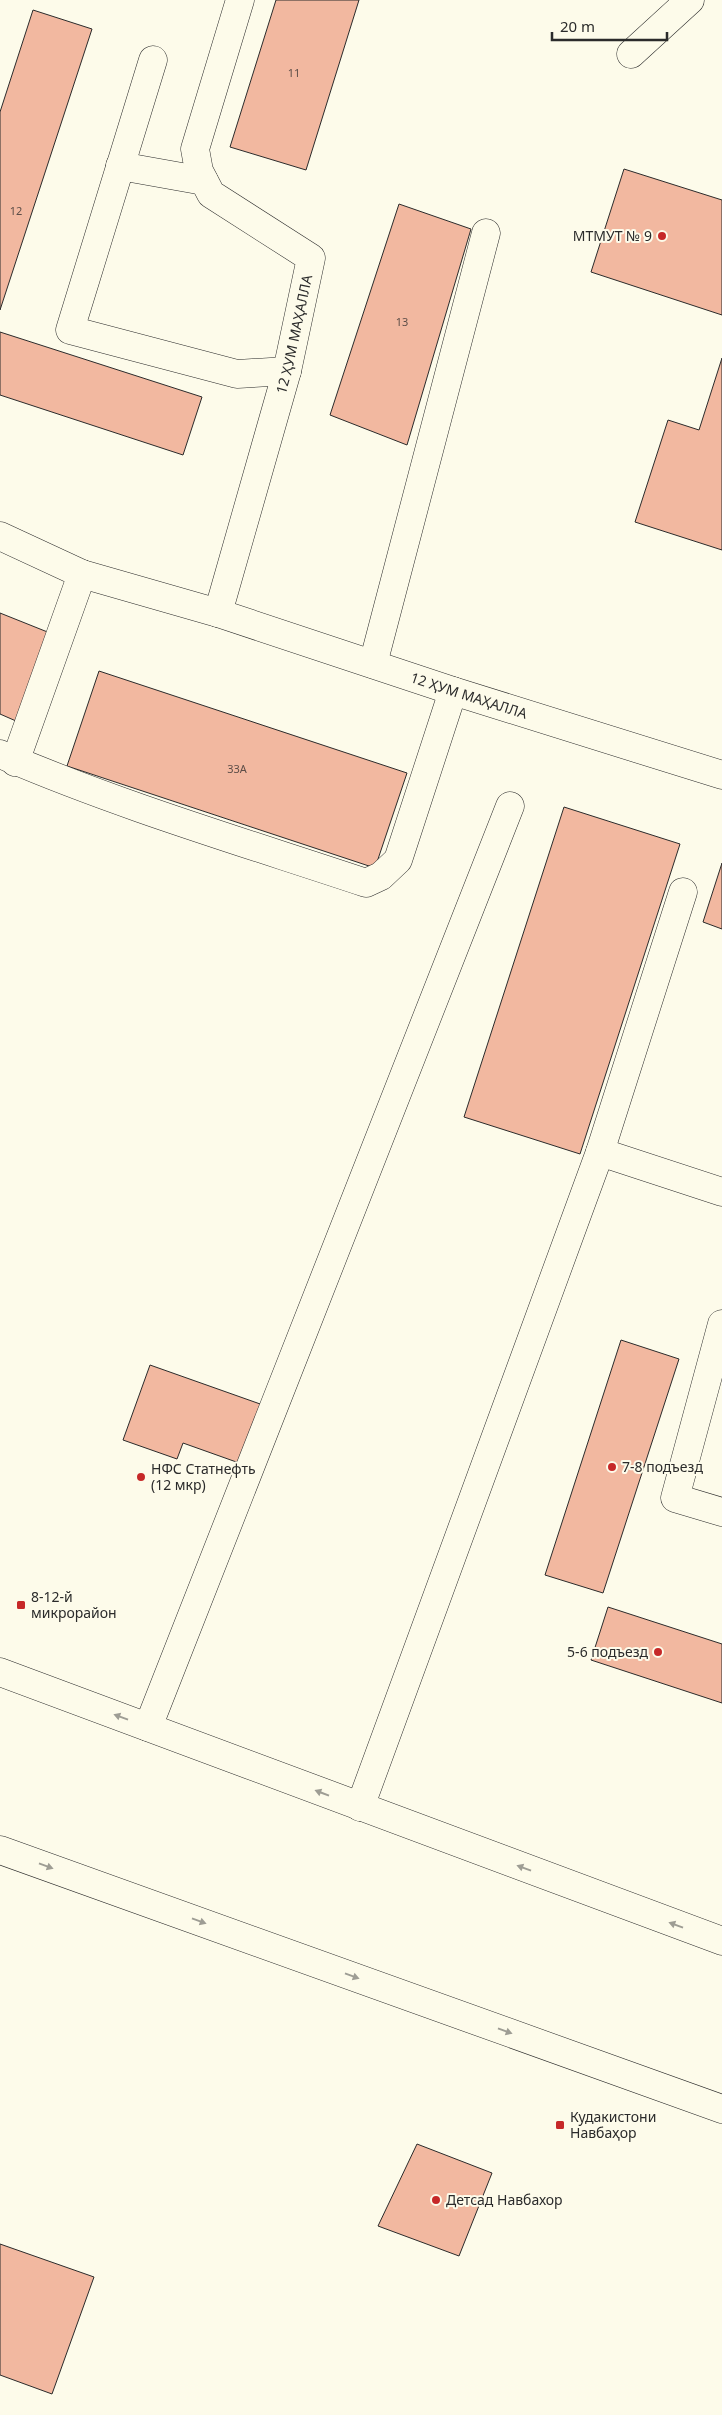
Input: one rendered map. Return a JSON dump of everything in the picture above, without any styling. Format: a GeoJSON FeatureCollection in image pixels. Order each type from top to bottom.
{"type":"FeatureCollection","features":[{"type":"Feature","properties":{"kind":"street"},"geometry":{"type":"LineString","coordinates":[[207,187],[199,171],[195,149],[240,0]]}},
{"type":"Feature","properties":{"kind":"street"},"geometry":{"type":"LineString","coordinates":[[631,54],[690,0]]}},
{"type":"Feature","properties":{"kind":"street"},"geometry":{"type":"LineString","coordinates":[[153,60],[70,330],[237,374],[287,371]]}},
{"type":"Feature","properties":{"kind":"street"},"geometry":{"type":"LineString","coordinates":[[120,166],[207,187]]}},
{"type":"Feature","properties":{"kind":"street","name":"12 ҲУМ МАҲАЛЛА"},"geometry":{"type":"LineString","coordinates":[[207,187],[311,258],[287,371],[218,613]]}},
{"type":"Feature","properties":{"kind":"street"},"geometry":{"type":"LineString","coordinates":[[373,664],[486,233]]}},
{"type":"Feature","properties":{"kind":"street","name":"12 ҲУМ МАҲАЛЛА"},"geometry":{"type":"LineString","coordinates":[[0,536],[82,574],[218,613],[722,775]]}},
{"type":"Feature","properties":{"kind":"street"},"geometry":{"type":"LineString","coordinates":[[82,574],[5,759],[97,794],[366,883],[381,876],[398,860],[453,690]]}},
{"type":"Feature","properties":{"kind":"street"},"geometry":{"type":"LineString","coordinates":[[148,1727],[510,806]]}},
{"type":"Feature","properties":{"kind":"street"},"geometry":{"type":"LineString","coordinates":[[360,1807],[600,1152],[683,892]]}},
{"type":"Feature","properties":{"kind":"street"},"geometry":{"type":"LineString","coordinates":[[600,1152],[722,1192]]}},
{"type":"Feature","properties":{"kind":"street"},"geometry":{"type":"LineString","coordinates":[[722,1324],[675,1498],[722,1512]]}},
{"type":"Feature","properties":{"kind":"street"},"geometry":{"type":"LineString","coordinates":[[0,1672],[722,1942]]}},
{"type":"Feature","properties":{"kind":"street"},"geometry":{"type":"LineString","coordinates":[[0,1850],[722,2109]]}},
{"type":"Feature","properties":{"kind":"building"},"geometry":{"type":"Polygon","coordinates":[[[276,0],[359,0],[306,170],[230,147],[276,0]]]}},
{"type":"Feature","properties":{"kind":"building"},"geometry":{"type":"Polygon","coordinates":[[[33,10],[92,29],[0,310],[0,112],[33,10]]]}},
{"type":"Feature","properties":{"kind":"building","name":"МТМУТ № 9"},"geometry":{"type":"Polygon","coordinates":[[[624,169],[722,200],[722,315],[591,272],[624,169]]]}},
{"type":"Feature","properties":{"kind":"building"},"geometry":{"type":"Polygon","coordinates":[[[399,204],[471,229],[407,445],[330,415],[399,204]]]}},
{"type":"Feature","properties":{"kind":"building"},"geometry":{"type":"Polygon","coordinates":[[[0,332],[202,397],[183,455],[0,395],[0,332]]]}},
{"type":"Feature","properties":{"kind":"building"},"geometry":{"type":"Polygon","coordinates":[[[722,358],[722,550],[635,522],[668,420],[699,430],[722,358]]]}},
{"type":"Feature","properties":{"kind":"building"},"geometry":{"type":"Polygon","coordinates":[[[0,613],[50,633],[16,721],[0,714],[0,613]]]}},
{"type":"Feature","properties":{"kind":"building"},"geometry":{"type":"Polygon","coordinates":[[[99,671],[407,773],[375,868],[67,766],[99,671]]]}},
{"type":"Feature","properties":{"kind":"building"},"geometry":{"type":"Polygon","coordinates":[[[564,807],[680,844],[580,1154],[464,1117],[564,807]]]}},
{"type":"Feature","properties":{"kind":"building"},"geometry":{"type":"Polygon","coordinates":[[[722,863],[722,929],[703,922],[722,863]]]}},
{"type":"Feature","properties":{"kind":"building","name":"7-8 подъезд"},"geometry":{"type":"Polygon","coordinates":[[[621,1340],[679,1359],[603,1593],[545,1575],[621,1340]]]}},
{"type":"Feature","properties":{"kind":"building"},"geometry":{"type":"Polygon","coordinates":[[[150,1365],[263,1405],[242,1464],[183,1443],[177,1459],[123,1440],[150,1365]]]}},
{"type":"Feature","properties":{"kind":"building","name":"5-6 подъезд"},"geometry":{"type":"Polygon","coordinates":[[[608,1607],[722,1644],[722,1703],[591,1660],[608,1607]]]}},
{"type":"Feature","properties":{"kind":"building","name":"Детсад Навбахор"},"geometry":{"type":"Polygon","coordinates":[[[417,2144],[492,2173],[459,2256],[378,2226],[417,2144]]]}},
{"type":"Feature","properties":{"kind":"building"},"geometry":{"type":"Polygon","coordinates":[[[0,2244],[94,2277],[52,2394],[0,2375],[0,2244]]]}},
{"type":"Feature","properties":{"kind":"place","name":"МТМУТ № 9"},"geometry":{"type":"Point","coordinates":[662,236]}},
{"type":"Feature","properties":{"kind":"place","name":"7-8 подъезд"},"geometry":{"type":"Point","coordinates":[612,1467]}},
{"type":"Feature","properties":{"kind":"place","name":"НФС Статнефть (12 мкр)"},"geometry":{"type":"Point","coordinates":[141,1477]}},
{"type":"Feature","properties":{"kind":"place","name":"8-12-й микрорайон"},"geometry":{"type":"Point","coordinates":[21,1605]}},
{"type":"Feature","properties":{"kind":"place","name":"5-6 подъезд"},"geometry":{"type":"Point","coordinates":[658,1652]}},
{"type":"Feature","properties":{"kind":"place","name":"Кудакистони Навбаҳор"},"geometry":{"type":"Point","coordinates":[560,2125]}},
{"type":"Feature","properties":{"kind":"place","name":"Детсад Навбахор"},"geometry":{"type":"Point","coordinates":[436,2200]}}]}
